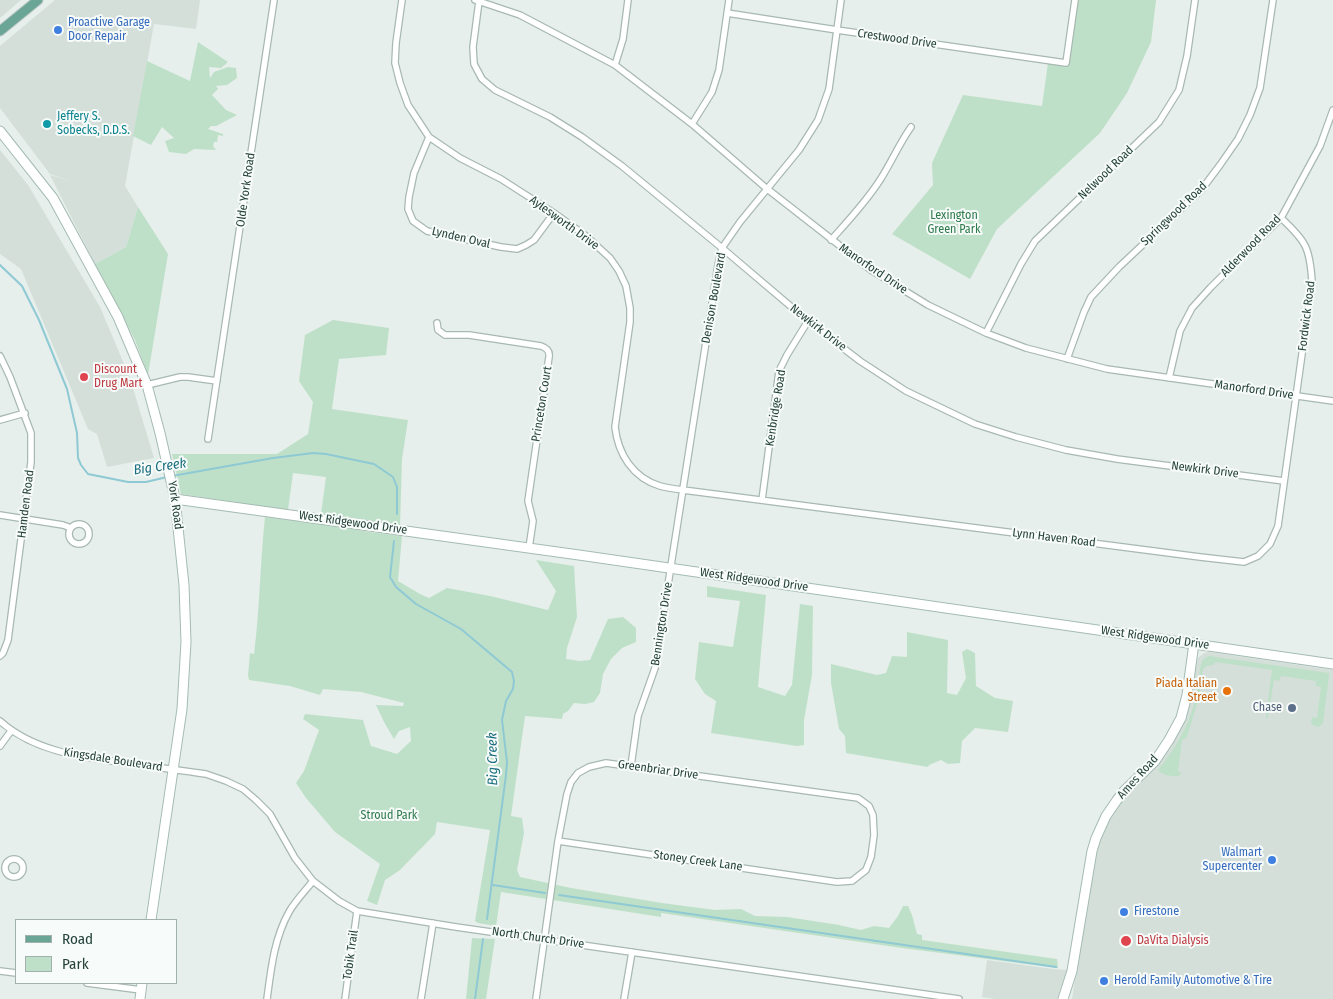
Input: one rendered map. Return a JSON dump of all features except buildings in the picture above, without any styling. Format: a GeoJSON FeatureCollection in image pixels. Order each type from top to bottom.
{"type":"FeatureCollection","features":[{"type":"Feature","properties":{"kind":"main road"},"geometry":{"type":"LineString","coordinates":[[0,32],[38,0]]}},
{"type":"Feature","properties":{"kind":"main road","name":"York Road"},"geometry":{"type":"LineString","coordinates":[[0,131],[53,198],[118,317],[147,385],[172,482],[184,585],[186,642],[182,709],[151,919]]}},
{"type":"Feature","properties":{"kind":"main road","name":"West Ridgewood Drive"},"geometry":{"type":"LineString","coordinates":[[175,499],[671,568],[1333,664]]}},
{"type":"Feature","properties":{"kind":"main road","name":"Ames Road"},"geometry":{"type":"LineString","coordinates":[[1063,999],[1072,971],[1096,838],[1106,816],[1117,800],[1155,761],[1181,718],[1187,695],[1194,643]]}},
{"type":"Feature","properties":{"kind":"street","name":"Olde York Road"},"geometry":{"type":"LineString","coordinates":[[208,438],[274,0]]}},
{"type":"Feature","properties":{"kind":"street","name":"Aylesworth Drive"},"geometry":{"type":"LineString","coordinates":[[402,0],[395,63],[408,105],[429,137],[460,158],[501,179],[554,213],[586,236],[610,258],[619,271],[626,286],[630,308],[630,322],[615,427],[616,440],[623,456],[634,470],[645,479],[659,486],[683,490]]}},
{"type":"Feature","properties":{"kind":"street"},"geometry":{"type":"LineString","coordinates":[[615,65],[623,39],[628,0]]}},
{"type":"Feature","properties":{"kind":"street"},"geometry":{"type":"LineString","coordinates":[[692,124],[712,92],[717,77],[729,0]]}},
{"type":"Feature","properties":{"kind":"street","name":"Denison Boulevard"},"geometry":{"type":"LineString","coordinates":[[671,568],[722,248],[766,188],[799,150],[818,120],[828,89],[841,0]]}},
{"type":"Feature","properties":{"kind":"street","name":"Crestwood Drive"},"geometry":{"type":"LineString","coordinates":[[727,13],[1066,63],[1075,0]]}},
{"type":"Feature","properties":{"kind":"street","name":"Nelwood Road"},"geometry":{"type":"LineString","coordinates":[[986,333],[1016,273],[1036,241],[1159,122],[1179,90],[1187,56],[1195,0]]}},
{"type":"Feature","properties":{"kind":"street","name":"Springwood Road"},"geometry":{"type":"LineString","coordinates":[[1067,359],[1091,297],[1119,266],[1202,189],[1238,139],[1250,115],[1260,88],[1272,0]]}},
{"type":"Feature","properties":{"kind":"street","name":"Manorford Drive"},"geometry":{"type":"LineString","coordinates":[[477,1],[520,15],[615,65],[692,124],[766,188],[871,270],[928,305],[986,333],[1026,348],[1106,369],[1333,401]]}},
{"type":"Feature","properties":{"kind":"street","name":"Newkirk Drive"},"geometry":{"type":"LineString","coordinates":[[477,1],[473,47],[474,64],[482,79],[496,90],[550,117],[622,166],[808,321],[860,361],[906,391],[975,424],[1066,450],[1117,459],[1284,480]]}},
{"type":"Feature","properties":{"kind":"street","name":"Alderwood Road"},"geometry":{"type":"LineString","coordinates":[[1169,378],[1180,331],[1192,308],[1281,218],[1320,146],[1333,110]]}},
{"type":"Feature","properties":{"kind":"street"},"geometry":{"type":"LineString","coordinates":[[831,240],[863,204],[879,181],[900,141],[911,127]]}},
{"type":"Feature","properties":{"kind":"street","name":"Lynden Oval"},"geometry":{"type":"LineString","coordinates":[[429,137],[414,173],[408,209],[413,221],[427,231],[501,247],[517,248],[534,240],[554,213]]}},
{"type":"Feature","properties":{"kind":"street","name":"Fordwick Road"},"geometry":{"type":"LineString","coordinates":[[1281,218],[1296,232],[1306,246],[1311,263],[1312,282],[1296,396]]}},
{"type":"Feature","properties":{"kind":"street","name":"Kenbridge Road"},"geometry":{"type":"LineString","coordinates":[[762,500],[779,371],[808,321]]}},
{"type":"Feature","properties":{"kind":"street","name":"Princeton Court"},"geometry":{"type":"LineString","coordinates":[[437,323],[437,328],[445,334],[469,335],[541,346],[548,350],[550,358],[528,502],[533,521],[529,548]]}},
{"type":"Feature","properties":{"kind":"street","name":"Hamden Road"},"geometry":{"type":"LineString","coordinates":[[0,356],[32,434],[31,462],[8,640],[0,656]]}},
{"type":"Feature","properties":{"kind":"street"},"geometry":{"type":"LineString","coordinates":[[147,385],[180,377],[217,381]]}},
{"type":"Feature","properties":{"kind":"street","name":"Lynn Haven Road"},"geometry":{"type":"LineString","coordinates":[[683,490],[1244,562],[1258,556],[1270,544],[1278,526],[1296,396]]}},
{"type":"Feature","properties":{"kind":"street"},"geometry":{"type":"LineString","coordinates":[[0,420],[25,414]]}},
{"type":"Feature","properties":{"kind":"street"},"geometry":{"type":"LineString","coordinates":[[0,515],[63,525],[71,528]]}},
{"type":"Feature","properties":{"kind":"street","name":"Bennington Drive"},"geometry":{"type":"LineString","coordinates":[[631,766],[638,716],[655,668],[671,568]]}},
{"type":"Feature","properties":{"kind":"street","name":"Kingsdale Boulevard"},"geometry":{"type":"LineString","coordinates":[[0,721],[11,731],[40,745],[71,755],[174,770]]}},
{"type":"Feature","properties":{"kind":"street"},"geometry":{"type":"LineString","coordinates":[[0,746],[11,731]]}},
{"type":"Feature","properties":{"kind":"street","name":"Greenbriar Drive"},"geometry":{"type":"LineString","coordinates":[[536,999],[558,841],[567,794],[571,782],[578,773],[589,767],[606,763],[858,798],[869,806],[873,814],[874,835],[871,857],[866,870],[852,881],[837,882]]}},
{"type":"Feature","properties":{"kind":"street","name":"North Church Drive"},"geometry":{"type":"LineString","coordinates":[[174,770],[206,774],[243,789],[270,814],[295,858],[313,882],[339,901],[357,911],[959,999]]}},
{"type":"Feature","properties":{"kind":"street","name":"Stoney Creek Lane"},"geometry":{"type":"LineString","coordinates":[[558,841],[837,882]]}},
{"type":"Feature","properties":{"kind":"street"},"geometry":{"type":"LineString","coordinates":[[267,999],[278,934],[289,911],[313,882]]}},
{"type":"Feature","properties":{"kind":"street","name":"Tobik Trail"},"geometry":{"type":"LineString","coordinates":[[344,999],[357,911]]}},
{"type":"Feature","properties":{"kind":"street"},"geometry":{"type":"LineString","coordinates":[[421,999],[433,923]]}},
{"type":"Feature","properties":{"kind":"street"},"geometry":{"type":"LineString","coordinates":[[624,999],[632,952]]}},
{"type":"Feature","properties":{"kind":"street"},"geometry":{"type":"LineString","coordinates":[[0,970],[15,973]]}},
{"type":"Feature","properties":{"kind":"street"},"geometry":{"type":"LineString","coordinates":[[94,984],[141,991]]}},
{"type":"Feature","properties":{"kind":"shaded area"},"geometry":{"type":"Polygon","coordinates":[[[0,0],[21,0],[0,18],[0,0]]]}},
{"type":"Feature","properties":{"kind":"shaded area"},"geometry":{"type":"Polygon","coordinates":[[[55,0],[200,0],[196,29],[154,24],[125,186],[138,207],[126,247],[95,264],[50,175],[70,181],[50,174],[0,108],[0,46],[55,0]]]}},
{"type":"Feature","properties":{"kind":"shaded area"},"geometry":{"type":"Polygon","coordinates":[[[0,150],[28,185],[100,307],[130,378],[154,458],[107,467],[97,434],[88,429],[21,269],[0,254],[0,150]]]}},
{"type":"Feature","properties":{"kind":"shaded area"},"geometry":{"type":"Polygon","coordinates":[[[1209,652],[1333,670],[1333,999],[1072,999],[1093,865],[1103,829],[1117,804],[1174,739],[1181,727],[1191,697],[1198,658],[1204,653],[1209,652]]]}},
{"type":"Feature","properties":{"kind":"shaded area"},"geometry":{"type":"Polygon","coordinates":[[[987,960],[1067,970],[1057,999],[995,999],[982,997],[987,960]]]}},
{"type":"Feature","properties":{"kind":"green space","name":"Lexington Green Park"},"geometry":{"type":"Polygon","coordinates":[[[1078,0],[1156,0],[1151,42],[1127,93],[1100,133],[997,229],[970,279],[892,234],[933,185],[932,163],[963,95],[1042,106],[1048,63],[1062,65],[1068,62],[1078,0]]]}},
{"type":"Feature","properties":{"kind":"green space"},"geometry":{"type":"Polygon","coordinates":[[[198,42],[228,62],[221,68],[209,67],[210,78],[214,72],[228,67],[236,68],[237,78],[227,85],[216,86],[218,89],[212,95],[226,110],[237,115],[208,129],[223,134],[223,136],[218,135],[217,142],[214,142],[213,146],[216,150],[194,149],[186,154],[169,152],[165,141],[174,138],[162,127],[151,145],[133,136],[147,61],[190,81],[198,42]]]}},
{"type":"Feature","properties":{"kind":"green space"},"geometry":{"type":"Polygon","coordinates":[[[138,207],[168,254],[148,375],[135,340],[95,264],[126,247],[138,207]]]}},
{"type":"Feature","properties":{"kind":"green space"},"geometry":{"type":"Polygon","coordinates":[[[333,320],[389,328],[386,355],[339,359],[332,409],[408,420],[402,459],[400,526],[321,514],[326,477],[293,473],[288,510],[181,494],[172,454],[277,454],[308,434],[313,402],[299,381],[305,335],[333,320]]]}},
{"type":"Feature","properties":{"kind":"green space","name":"Stroud Park"},"geometry":{"type":"Polygon","coordinates":[[[265,517],[402,536],[398,581],[429,598],[447,588],[548,610],[556,591],[536,560],[574,566],[577,617],[567,648],[566,659],[590,660],[608,619],[623,617],[636,628],[636,642],[622,648],[611,659],[603,674],[600,693],[594,702],[585,704],[574,703],[563,714],[562,719],[525,716],[511,816],[522,818],[524,833],[517,870],[520,877],[571,888],[662,903],[715,910],[741,909],[755,916],[787,917],[861,930],[874,926],[889,928],[903,906],[908,906],[917,934],[922,935],[922,940],[1057,959],[1058,968],[902,948],[661,913],[661,917],[501,892],[496,926],[478,923],[475,921],[490,830],[437,822],[435,834],[400,870],[385,880],[377,905],[367,901],[380,864],[335,832],[306,798],[296,783],[304,771],[319,730],[303,719],[305,714],[363,720],[371,746],[397,754],[411,741],[410,727],[399,731],[394,739],[376,705],[403,706],[404,703],[361,692],[323,689],[320,695],[290,686],[249,680],[250,653],[254,654],[256,637],[265,517]]]}},
{"type":"Feature","properties":{"kind":"green space"},"geometry":{"type":"Polygon","coordinates":[[[707,586],[766,595],[758,687],[785,696],[792,685],[800,604],[813,606],[812,675],[804,720],[804,745],[797,746],[711,733],[716,701],[705,694],[695,679],[699,642],[733,647],[740,601],[707,597],[707,586]]]}},
{"type":"Feature","properties":{"kind":"green space"},"geometry":{"type":"Polygon","coordinates":[[[907,632],[948,640],[947,693],[957,695],[966,678],[962,652],[967,649],[975,653],[976,686],[995,698],[1013,701],[1008,732],[975,728],[962,741],[960,763],[948,764],[941,760],[928,767],[846,753],[845,736],[839,729],[831,683],[831,664],[877,675],[886,673],[892,656],[907,657],[907,632]]]}},
{"type":"Feature","properties":{"kind":"green space"},"geometry":{"type":"Polygon","coordinates":[[[1209,656],[1329,673],[1323,723],[1319,727],[1311,723],[1312,717],[1317,718],[1321,687],[1316,686],[1316,681],[1281,676],[1279,681],[1274,680],[1268,717],[1266,719],[1272,670],[1215,662],[1214,665],[1203,669],[1199,697],[1187,737],[1182,740],[1178,772],[1182,772],[1179,776],[1162,773],[1158,770],[1185,729],[1196,696],[1202,661],[1209,656]]]}},
{"type":"Feature","properties":{"kind":"green space"},"geometry":{"type":"Polygon","coordinates":[[[472,938],[495,939],[486,999],[466,999],[472,938]]]}},
{"type":"Feature","properties":{"kind":"waterway","name":"Big Creek"},"geometry":{"type":"LineString","coordinates":[[0,265],[22,286],[39,320],[67,389],[77,433],[78,458],[88,474],[128,482],[146,482],[167,477]]}},
{"type":"Feature","properties":{"kind":"waterway","name":"Big Creek"},"geometry":{"type":"LineString","coordinates":[[172,476],[273,458],[313,453],[326,454],[374,464],[393,477],[397,487],[397,514]]}},
{"type":"Feature","properties":{"kind":"waterway","name":"Big Creek"},"geometry":{"type":"LineString","coordinates":[[394,541],[390,577],[396,587],[416,604],[461,629],[512,672],[513,689],[506,701],[502,720],[507,762],[487,919]]}},
{"type":"Feature","properties":{"kind":"waterway"},"geometry":{"type":"LineString","coordinates":[[493,885],[545,893]]}},
{"type":"Feature","properties":{"kind":"waterway"},"geometry":{"type":"LineString","coordinates":[[559,895],[1056,967]]}},
{"type":"Feature","properties":{"kind":"waterway","name":"Big Creek"},"geometry":{"type":"LineString","coordinates":[[475,999],[483,939]]}},
{"type":"Feature","properties":{"kind":"place","name":"Proactive Garage Door Repair"},"geometry":{"type":"Point","coordinates":[58,30]}},
{"type":"Feature","properties":{"kind":"place","name":"Jeffery S. Sobecks, D.D.S."},"geometry":{"type":"Point","coordinates":[47,124]}},
{"type":"Feature","properties":{"kind":"place","name":"Discount Drug Mart"},"geometry":{"type":"Point","coordinates":[84,377]}},
{"type":"Feature","properties":{"kind":"place","name":"Piada Italian Street"},"geometry":{"type":"Point","coordinates":[1227,691]}},
{"type":"Feature","properties":{"kind":"place","name":"Chase"},"geometry":{"type":"Point","coordinates":[1292,708]}},
{"type":"Feature","properties":{"kind":"place","name":"Walmart Supercenter"},"geometry":{"type":"Point","coordinates":[1272,860]}},
{"type":"Feature","properties":{"kind":"place","name":"Firestone"},"geometry":{"type":"Point","coordinates":[1124,912]}},
{"type":"Feature","properties":{"kind":"place","name":"DaVita Dialysis"},"geometry":{"type":"Point","coordinates":[1126,941]}},
{"type":"Feature","properties":{"kind":"place","name":"Herold Family Automotive & Tire"},"geometry":{"type":"Point","coordinates":[1104,981]}}]}
